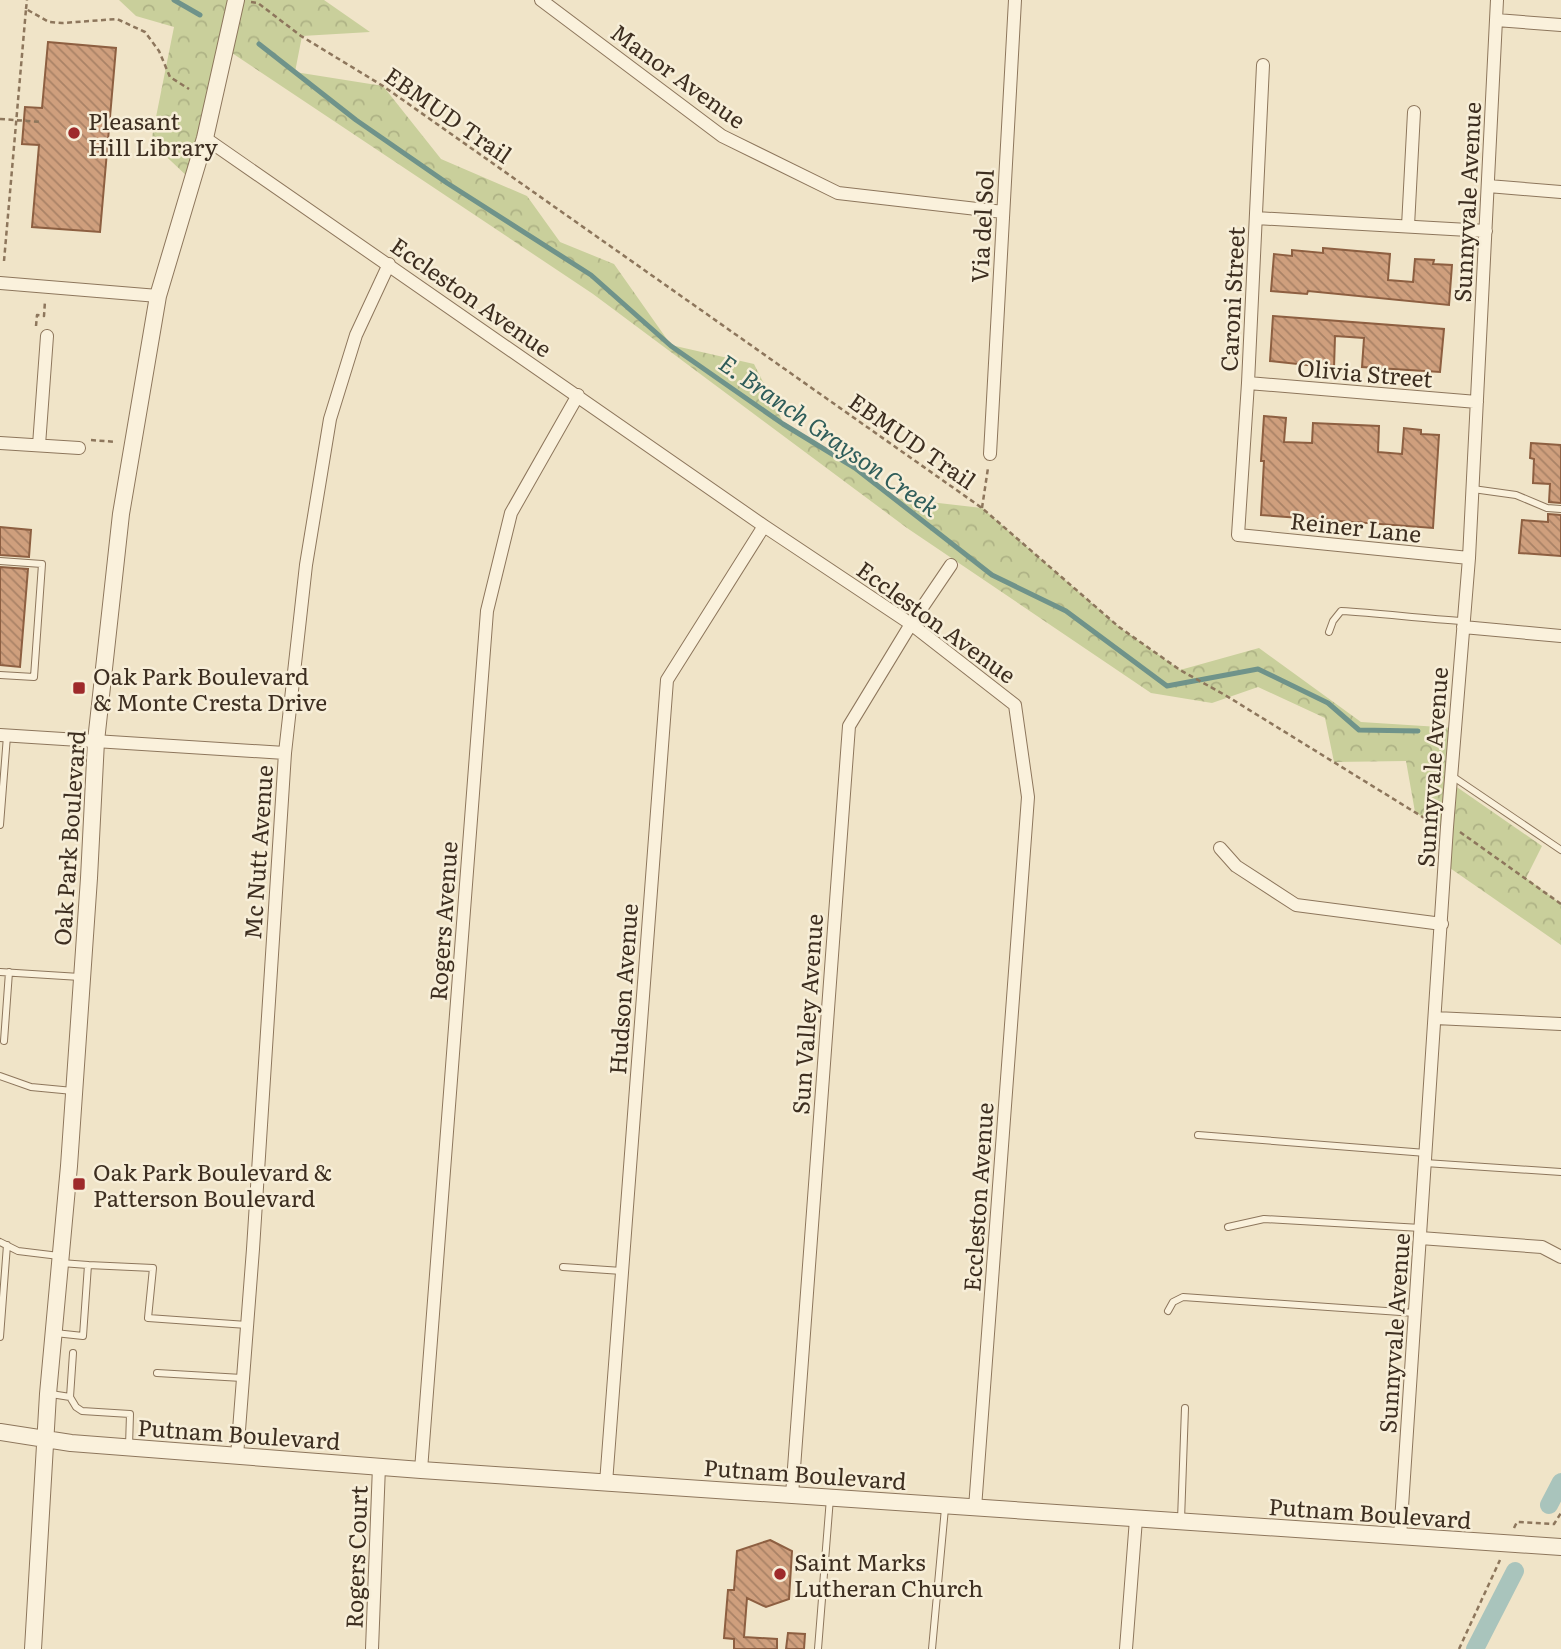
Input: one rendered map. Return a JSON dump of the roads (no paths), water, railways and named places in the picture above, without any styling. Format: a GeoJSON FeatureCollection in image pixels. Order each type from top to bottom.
{"type":"FeatureCollection","features":[{"type":"Feature","properties":{"kind":"street","name":"Oak Park Boulevard"},"geometry":{"type":"LineString","coordinates":[[33,1649],[48,1394],[74,1091],[96,741],[121,514],[158,296],[205,138],[236,0]]}},
{"type":"Feature","properties":{"kind":"street","name":"Manor Avenue"},"geometry":{"type":"LineString","coordinates":[[541,0],[722,136],[838,193],[1003,212]]}},
{"type":"Feature","properties":{"kind":"street","name":"Via del Sol"},"geometry":{"type":"LineString","coordinates":[[990,454],[1015,0]]}},
{"type":"Feature","properties":{"kind":"street","name":"Sunnyvale Avenue"},"geometry":{"type":"LineString","coordinates":[[1400,1536],[1447,827],[1469,558],[1497,0]]}},
{"type":"Feature","properties":{"kind":"street"},"geometry":{"type":"LineString","coordinates":[[1496,20],[1561,25]]}},
{"type":"Feature","properties":{"kind":"street","name":"Caroni Street"},"geometry":{"type":"LineString","coordinates":[[1238,535],[1263,65]]}},
{"type":"Feature","properties":{"kind":"street"},"geometry":{"type":"LineString","coordinates":[[1408,226],[1414,113]]}},
{"type":"Feature","properties":{"kind":"street","name":"Eccleston Avenue"},"geometry":{"type":"LineString","coordinates":[[205,138],[764,526],[911,624],[1015,705],[1028,797],[975,1508]]}},
{"type":"Feature","properties":{"kind":"street"},"geometry":{"type":"LineString","coordinates":[[1488,186],[1561,192]]}},
{"type":"Feature","properties":{"kind":"street"},"geometry":{"type":"LineString","coordinates":[[1256,218],[1486,231]]}},
{"type":"Feature","properties":{"kind":"street","name":"Mc Nutt Avenue"},"geometry":{"type":"LineString","coordinates":[[236,1456],[285,753],[306,565],[330,419],[356,335],[389,264]]}},
{"type":"Feature","properties":{"kind":"street"},"geometry":{"type":"LineString","coordinates":[[0,283],[158,296]]}},
{"type":"Feature","properties":{"kind":"street"},"geometry":{"type":"LineString","coordinates":[[39,445],[47,337]]}},
{"type":"Feature","properties":{"kind":"street","name":"Olivia Street"},"geometry":{"type":"LineString","coordinates":[[1248,383],[1477,402]]}},
{"type":"Feature","properties":{"kind":"street","name":"Rogers Avenue"},"geometry":{"type":"LineString","coordinates":[[421,1470],[487,611],[511,513],[578,395]]}},
{"type":"Feature","properties":{"kind":"street"},"geometry":{"type":"LineString","coordinates":[[0,443],[79,448]]}},
{"type":"Feature","properties":{"kind":"street","name":"Hudson Avenue"},"geometry":{"type":"LineString","coordinates":[[606,1483],[667,680],[764,526]]}},
{"type":"Feature","properties":{"kind":"street","name":"Reiner Lane"},"geometry":{"type":"LineString","coordinates":[[1238,535],[1469,558]]}},
{"type":"Feature","properties":{"kind":"street","name":"Sun Valley Avenue"},"geometry":{"type":"LineString","coordinates":[[792,1495],[849,726],[911,624],[951,565]]}},
{"type":"Feature","properties":{"kind":"street"},"geometry":{"type":"LineString","coordinates":[[1463,624],[1561,636]]}},
{"type":"Feature","properties":{"kind":"street"},"geometry":{"type":"LineString","coordinates":[[4,735],[285,753]]}},
{"type":"Feature","properties":{"kind":"street"},"geometry":{"type":"LineString","coordinates":[[1220,848],[1236,866],[1296,905],[1442,925]]}},
{"type":"Feature","properties":{"kind":"street"},"geometry":{"type":"LineString","coordinates":[[1436,1018],[1561,1024]]}},
{"type":"Feature","properties":{"kind":"street"},"geometry":{"type":"LineString","coordinates":[[1420,1233],[1542,1247],[1561,1257]]}},
{"type":"Feature","properties":{"kind":"street","name":"Putnam Boulevard"},"geometry":{"type":"LineString","coordinates":[[0,1432],[71,1443],[421,1470],[1561,1547]]}},
{"type":"Feature","properties":{"kind":"street","name":"Rogers Court"},"geometry":{"type":"LineString","coordinates":[[372,1649],[379,1466]]}},
{"type":"Feature","properties":{"kind":"street"},"geometry":{"type":"LineString","coordinates":[[1126,1649],[1136,1519]]}},
{"type":"Feature","properties":{"kind":"lane"},"geometry":{"type":"LineString","coordinates":[[1473,489],[1516,495],[1547,508],[1561,509]]}},
{"type":"Feature","properties":{"kind":"lane"},"geometry":{"type":"LineString","coordinates":[[0,561],[42,565],[34,677],[0,675]]}},
{"type":"Feature","properties":{"kind":"lane"},"geometry":{"type":"LineString","coordinates":[[1329,632],[1341,611],[1390,613],[1463,624]]}},
{"type":"Feature","properties":{"kind":"lane"},"geometry":{"type":"LineString","coordinates":[[0,825],[4,735]]}},
{"type":"Feature","properties":{"kind":"lane"},"geometry":{"type":"LineString","coordinates":[[1451,775],[1561,849]]}},
{"type":"Feature","properties":{"kind":"lane"},"geometry":{"type":"LineString","coordinates":[[0,972],[82,977]]}},
{"type":"Feature","properties":{"kind":"lane"},"geometry":{"type":"LineString","coordinates":[[4,1041],[9,972]]}},
{"type":"Feature","properties":{"kind":"lane"},"geometry":{"type":"LineString","coordinates":[[0,1076],[31,1087],[74,1091]]}},
{"type":"Feature","properties":{"kind":"lane"},"geometry":{"type":"LineString","coordinates":[[1198,1135],[1561,1172]]}},
{"type":"Feature","properties":{"kind":"lane"},"geometry":{"type":"LineString","coordinates":[[1228,1227],[1264,1219],[1420,1233]]}},
{"type":"Feature","properties":{"kind":"lane"},"geometry":{"type":"LineString","coordinates":[[0,1337],[3,1244],[18,1251],[88,1265],[153,1268],[148,1318],[247,1325]]}},
{"type":"Feature","properties":{"kind":"lane"},"geometry":{"type":"LineString","coordinates":[[53,1333],[83,1336],[88,1265]]}},
{"type":"Feature","properties":{"kind":"lane"},"geometry":{"type":"LineString","coordinates":[[563,1267],[622,1271]]}},
{"type":"Feature","properties":{"kind":"lane"},"geometry":{"type":"LineString","coordinates":[[1168,1311],[1173,1301],[1183,1297],[1415,1313]]}},
{"type":"Feature","properties":{"kind":"lane"},"geometry":{"type":"LineString","coordinates":[[73,1353],[70,1397],[82,1411],[130,1414],[129,1447]]}},
{"type":"Feature","properties":{"kind":"lane"},"geometry":{"type":"LineString","coordinates":[[157,1373],[243,1378]]}},
{"type":"Feature","properties":{"kind":"lane"},"geometry":{"type":"LineString","coordinates":[[48,1394],[70,1397]]}},
{"type":"Feature","properties":{"kind":"lane"},"geometry":{"type":"LineString","coordinates":[[1181,1522],[1185,1408]]}},
{"type":"Feature","properties":{"kind":"lane"},"geometry":{"type":"LineString","coordinates":[[818,1649],[830,1498]]}},
{"type":"Feature","properties":{"kind":"lane"},"geometry":{"type":"LineString","coordinates":[[932,1649],[946,1506]]}},
{"type":"Feature","properties":{"kind":"waterway"},"geometry":{"type":"LineString","coordinates":[[174,0],[200,15]]}},
{"type":"Feature","properties":{"kind":"waterway","name":"E. Branch Grayson Creek"},"geometry":{"type":"LineString","coordinates":[[259,44],[356,120],[447,183],[591,275],[671,346],[783,424],[855,468],[992,575],[1066,611],[1167,686],[1258,669],[1328,703],[1359,730],[1418,731]]}},
{"type":"Feature","properties":{"kind":"waterway"},"geometry":{"type":"LineString","coordinates":[[1549,1505],[1561,1482]]}},
{"type":"Feature","properties":{"kind":"waterway"},"geometry":{"type":"LineString","coordinates":[[1475,1649],[1515,1571]]}},
{"type":"Feature","properties":{"kind":"place","name":"Pleasant Hill Library"},"geometry":{"type":"Point","coordinates":[74,133]}},
{"type":"Feature","properties":{"kind":"place","name":"Oak Park Boulevard & Monte Cresta Drive"},"geometry":{"type":"Point","coordinates":[79,688]}},
{"type":"Feature","properties":{"kind":"place","name":"Oak Park Boulevard & Patterson Boulevard"},"geometry":{"type":"Point","coordinates":[79,1184]}},
{"type":"Feature","properties":{"kind":"place","name":"Saint Marks Lutheran Church"},"geometry":{"type":"Point","coordinates":[780,1574]}}]}
